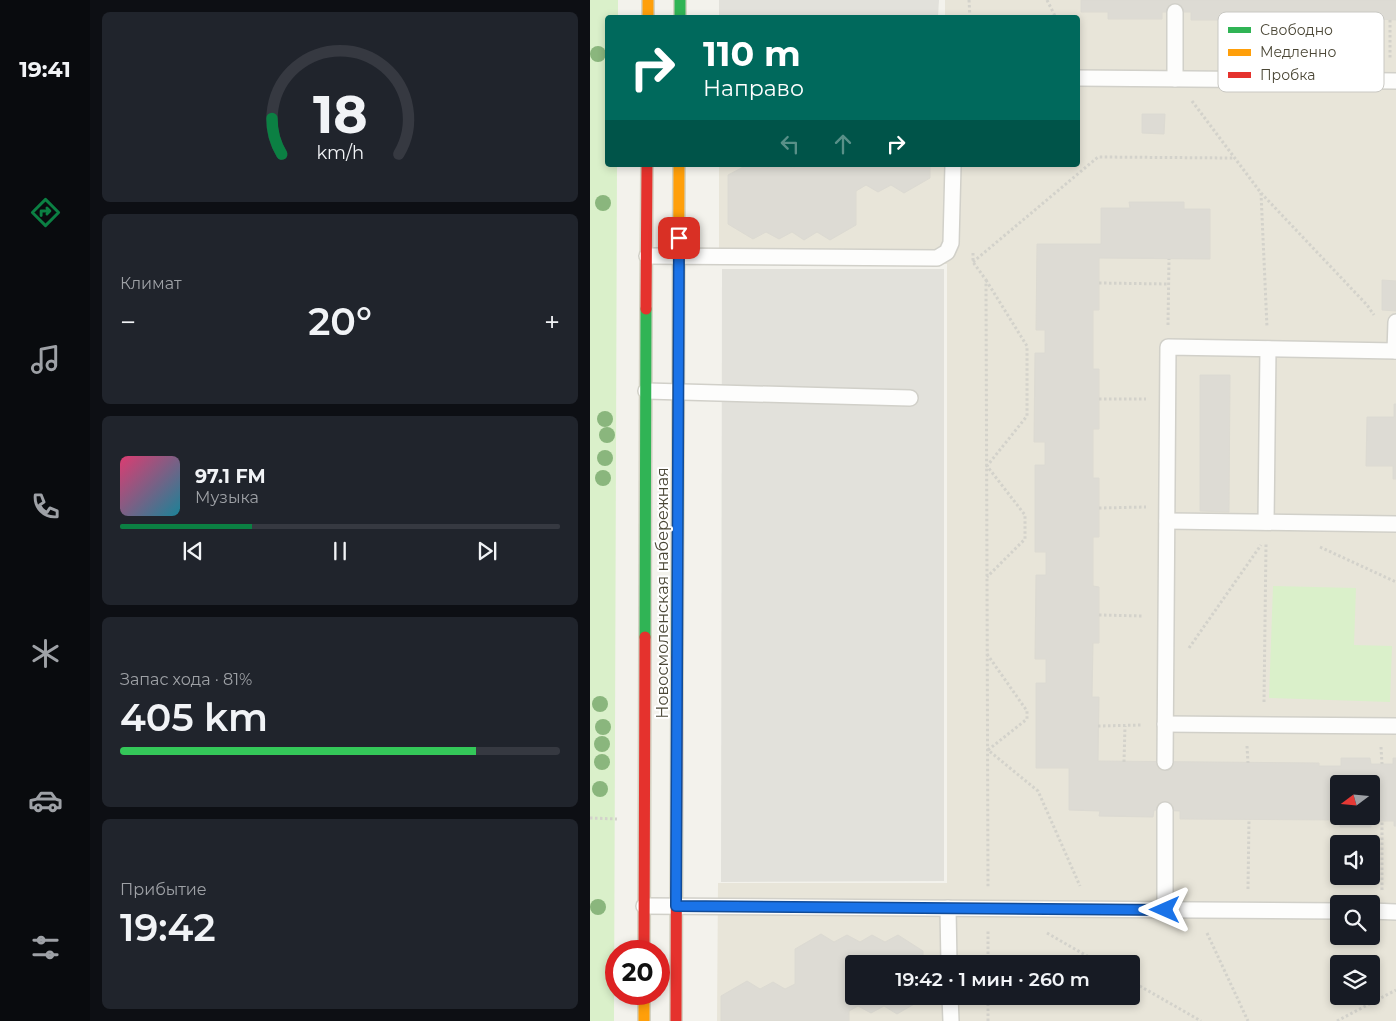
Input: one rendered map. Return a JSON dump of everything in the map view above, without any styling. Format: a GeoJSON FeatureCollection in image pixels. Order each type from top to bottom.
{"type":"FeatureCollection","features":[{"type":"Feature","properties":{"kind":"street"},"geometry":{"type":"LineString","coordinates":[[648,0],[648,15]]}},
{"type":"Feature","properties":{"kind":"street"},"geometry":{"type":"LineString","coordinates":[[680,0],[680,15]]}},
{"type":"Feature","properties":{"kind":"street","name":"Новосмоленская набережная"},"geometry":{"type":"LineString","coordinates":[[644,940],[647,167]]}},
{"type":"Feature","properties":{"kind":"street","name":"Новосмоленская набережная"},"geometry":{"type":"LineString","coordinates":[[676,1021],[679,167]]}},
{"type":"Feature","properties":{"kind":"street"},"geometry":{"type":"LineString","coordinates":[[644,1005],[644,1021]]}},
{"type":"Feature","properties":{"kind":"lane"},"geometry":{"type":"LineString","coordinates":[[1175,12],[1175,78]]}},
{"type":"Feature","properties":{"kind":"lane"},"geometry":{"type":"LineString","coordinates":[[1080,78],[1218,79]]}},
{"type":"Feature","properties":{"kind":"lane"},"geometry":{"type":"LineString","coordinates":[[647,256],[937,258],[947,252],[952,243],[953,167]]}},
{"type":"Feature","properties":{"kind":"lane"},"geometry":{"type":"LineString","coordinates":[[1165,762],[1168,347],[1396,351],[1396,322]]}},
{"type":"Feature","properties":{"kind":"lane"},"geometry":{"type":"LineString","coordinates":[[1266,522],[1268,349]]}},
{"type":"Feature","properties":{"kind":"lane"},"geometry":{"type":"LineString","coordinates":[[646,391],[910,398]]}},
{"type":"Feature","properties":{"kind":"lane"},"geometry":{"type":"LineString","coordinates":[[1167,514],[1266,522],[1396,524]]}},
{"type":"Feature","properties":{"kind":"lane"},"geometry":{"type":"LineString","coordinates":[[1165,724],[1396,726]]}},
{"type":"Feature","properties":{"kind":"lane"},"geometry":{"type":"LineString","coordinates":[[1165,810],[1165,910]]}},
{"type":"Feature","properties":{"kind":"lane"},"geometry":{"type":"LineString","coordinates":[[644,906],[1330,911]]}},
{"type":"Feature","properties":{"kind":"lane"},"geometry":{"type":"LineString","coordinates":[[948,908],[949,955]]}},
{"type":"Feature","properties":{"kind":"lane"},"geometry":{"type":"LineString","coordinates":[[950,1005],[950,1021]]}},
{"type":"Feature","properties":{"kind":"path"},"geometry":{"type":"LineString","coordinates":[[969,0],[970,15]]}},
{"type":"Feature","properties":{"kind":"path"},"geometry":{"type":"LineString","coordinates":[[1047,0],[1054,15]]}},
{"type":"Feature","properties":{"kind":"path"},"geometry":{"type":"LineString","coordinates":[[1390,20],[1393,81]]}},
{"type":"Feature","properties":{"kind":"path"},"geometry":{"type":"LineString","coordinates":[[1175,78],[1261,193],[1367,305],[1396,351]]}},
{"type":"Feature","properties":{"kind":"path"},"geometry":{"type":"LineString","coordinates":[[973,262],[1098,157],[1234,158]]}},
{"type":"Feature","properties":{"kind":"path"},"geometry":{"type":"LineString","coordinates":[[1261,193],[1268,349]]}},
{"type":"Feature","properties":{"kind":"path"},"geometry":{"type":"LineString","coordinates":[[973,252],[973,262],[1026,346],[1027,354],[1027,416],[987,466]]}},
{"type":"Feature","properties":{"kind":"path"},"geometry":{"type":"LineString","coordinates":[[1168,347],[1169,259]]}},
{"type":"Feature","properties":{"kind":"path"},"geometry":{"type":"LineString","coordinates":[[986,280],[988,955]]}},
{"type":"Feature","properties":{"kind":"path"},"geometry":{"type":"LineString","coordinates":[[1099,283],[1169,284]]}},
{"type":"Feature","properties":{"kind":"path"},"geometry":{"type":"LineString","coordinates":[[1099,399],[1168,399]]}},
{"type":"Feature","properties":{"kind":"path"},"geometry":{"type":"LineString","coordinates":[[987,466],[1025,515],[1025,539],[987,577]]}},
{"type":"Feature","properties":{"kind":"path"},"geometry":{"type":"LineString","coordinates":[[1099,508],[1167,514]]}},
{"type":"Feature","properties":{"kind":"path"},"geometry":{"type":"LineString","coordinates":[[1188,650],[1266,538],[1264,725]]}},
{"type":"Feature","properties":{"kind":"path"},"geometry":{"type":"LineString","coordinates":[[1317,546],[1395,583]]}},
{"type":"Feature","properties":{"kind":"path"},"geometry":{"type":"LineString","coordinates":[[1099,615],[1166,617]]}},
{"type":"Feature","properties":{"kind":"path"},"geometry":{"type":"LineString","coordinates":[[987,654],[1027,711],[1026,720],[988,750]]}},
{"type":"Feature","properties":{"kind":"path"},"geometry":{"type":"LineString","coordinates":[[1098,726],[1165,724]]}},
{"type":"Feature","properties":{"kind":"path"},"geometry":{"type":"LineString","coordinates":[[1124,762],[1125,726]]}},
{"type":"Feature","properties":{"kind":"path"},"geometry":{"type":"LineString","coordinates":[[988,750],[1038,791],[1090,909]]}},
{"type":"Feature","properties":{"kind":"path"},"geometry":{"type":"LineString","coordinates":[[590,818],[622,819]]}},
{"type":"Feature","properties":{"kind":"path"},"geometry":{"type":"LineString","coordinates":[[1248,819],[1248,910]]}},
{"type":"Feature","properties":{"kind":"path"},"geometry":{"type":"LineString","coordinates":[[1382,821],[1383,911]]}},
{"type":"Feature","properties":{"kind":"path"},"geometry":{"type":"LineString","coordinates":[[1196,910],[1248,1021]]}},
{"type":"Feature","properties":{"kind":"path"},"geometry":{"type":"LineString","coordinates":[[1044,932],[1085,955]]}},
{"type":"Feature","properties":{"kind":"path"},"geometry":{"type":"LineString","coordinates":[[1140,986],[1201,1021]]}},
{"type":"Feature","properties":{"kind":"path"},"geometry":{"type":"LineString","coordinates":[[1337,1021],[1396,990]]}},
{"type":"Feature","properties":{"kind":"path"},"geometry":{"type":"LineString","coordinates":[[988,1005],[988,1021]]}},
{"type":"Feature","properties":{"kind":"shaded area"},"geometry":{"type":"Polygon","coordinates":[[[719,0],[939,0],[938,15],[719,15],[719,0]]]}},
{"type":"Feature","properties":{"kind":"shaded area"},"geometry":{"type":"Polygon","coordinates":[[[945,0],[1396,0],[1396,1021],[717,1021],[718,883],[947,883],[947,264],[719,263],[719,167],[1080,167],[1080,15],[945,15],[945,0]]]}},
{"type":"Feature","properties":{"kind":"shaded area"},"geometry":{"type":"Polygon","coordinates":[[[722,269],[944,269],[944,881],[721,882],[722,269]]]}},
{"type":"Feature","properties":{"kind":"green space"},"geometry":{"type":"Polygon","coordinates":[[[590,0],[618,0],[618,15],[605,15],[605,167],[617,167],[614,940],[605,940],[605,1005],[614,1005],[614,1021],[590,1021],[590,0]]]}},
{"type":"Feature","properties":{"kind":"green space"},"geometry":{"type":"Polygon","coordinates":[[[1273,586],[1356,588],[1354,645],[1392,646],[1390,702],[1269,698],[1273,586]]]}},
{"type":"Feature","properties":{"kind":"building"},"geometry":{"type":"Polygon","coordinates":[[[1081,0],[1396,0],[1396,20],[1384,19],[1384,12],[1218,12],[1218,20],[1191,20],[1191,12],[1162,12],[1162,19],[1108,19],[1108,12],[1081,12],[1081,0]]]}},
{"type":"Feature","properties":{"kind":"building"},"geometry":{"type":"Polygon","coordinates":[[[1142,114],[1165,114],[1164,134],[1142,133],[1142,114]]]}},
{"type":"Feature","properties":{"kind":"building"},"geometry":{"type":"Polygon","coordinates":[[[743,167],[930,167],[930,178],[904,193],[891,185],[878,192],[866,185],[856,191],[856,225],[830,240],[817,232],[804,240],[792,232],[779,239],[766,232],[753,239],[728,224],[728,175],[743,167]]]}},
{"type":"Feature","properties":{"kind":"building"},"geometry":{"type":"Polygon","coordinates":[[[1129,202],[1184,202],[1184,209],[1210,209],[1210,259],[1099,258],[1099,310],[1093,310],[1093,369],[1099,369],[1099,429],[1093,429],[1093,478],[1099,478],[1099,537],[1093,537],[1093,586],[1099,587],[1099,643],[1093,643],[1092,697],[1099,697],[1098,761],[1319,763],[1319,766],[1341,766],[1341,758],[1370,758],[1371,764],[1393,764],[1393,758],[1396,758],[1396,826],[1394,826],[1394,821],[1380,821],[1380,775],[1330,775],[1330,820],[1180,819],[1180,811],[1154,810],[1153,817],[1099,816],[1100,811],[1069,810],[1069,768],[1036,768],[1036,683],[1046,683],[1046,659],[1035,659],[1036,575],[1046,575],[1046,552],[1035,552],[1035,465],[1045,465],[1045,442],[1034,442],[1035,353],[1045,353],[1045,330],[1036,330],[1037,244],[1101,244],[1101,208],[1130,208],[1129,202]]]}},
{"type":"Feature","properties":{"kind":"building"},"geometry":{"type":"Polygon","coordinates":[[[1382,280],[1396,281],[1396,311],[1382,310],[1382,280]]]}},
{"type":"Feature","properties":{"kind":"building"},"geometry":{"type":"Polygon","coordinates":[[[1200,375],[1230,375],[1229,512],[1200,511],[1200,375]]]}},
{"type":"Feature","properties":{"kind":"building"},"geometry":{"type":"Polygon","coordinates":[[[1394,404],[1396,404],[1396,479],[1393,479],[1393,466],[1366,466],[1367,417],[1394,417],[1394,404]]]}},
{"type":"Feature","properties":{"kind":"building"},"geometry":{"type":"Polygon","coordinates":[[[1340,825],[1371,825],[1371,827],[1340,827],[1340,825]]]}},
{"type":"Feature","properties":{"kind":"building"},"geometry":{"type":"Polygon","coordinates":[[[821,934],[834,942],[847,935],[860,942],[872,935],[885,942],[898,935],[923,951],[923,955],[845,955],[845,1005],[913,1005],[897,1014],[884,1006],[871,1013],[858,1006],[849,1011],[849,1021],[721,1021],[721,996],[747,981],[760,989],[773,982],[785,989],[795,984],[795,949],[821,934]]]}},
{"type":"Feature","properties":{"kind":"traffic: fast"},"geometry":{"type":"LineString","coordinates":[[680,0],[680,15]]}},
{"type":"Feature","properties":{"kind":"traffic: fast"},"geometry":{"type":"LineString","coordinates":[[645,637],[646,309]]}},
{"type":"Feature","properties":{"kind":"traffic: fast"},"geometry":{"type":"LineString","coordinates":[[677,657],[678,440]]}},
{"type":"Feature","properties":{"kind":"traffic: slow"},"geometry":{"type":"LineString","coordinates":[[648,0],[648,15]]}},
{"type":"Feature","properties":{"kind":"traffic: slow"},"geometry":{"type":"LineString","coordinates":[[678,440],[679,167]]}},
{"type":"Feature","properties":{"kind":"traffic: slow"},"geometry":{"type":"LineString","coordinates":[[644,1005],[644,1021]]}},
{"type":"Feature","properties":{"kind":"traffic: jam"},"geometry":{"type":"LineString","coordinates":[[646,309],[647,167]]}},
{"type":"Feature","properties":{"kind":"traffic: jam"},"geometry":{"type":"LineString","coordinates":[[644,940],[645,637]]}},
{"type":"Feature","properties":{"kind":"traffic: jam"},"geometry":{"type":"LineString","coordinates":[[676,1021],[677,657]]}},
{"type":"Feature","properties":{"kind":"route"},"geometry":{"type":"LineString","coordinates":[[679,238],[676,906],[1165,910]]}}]}
